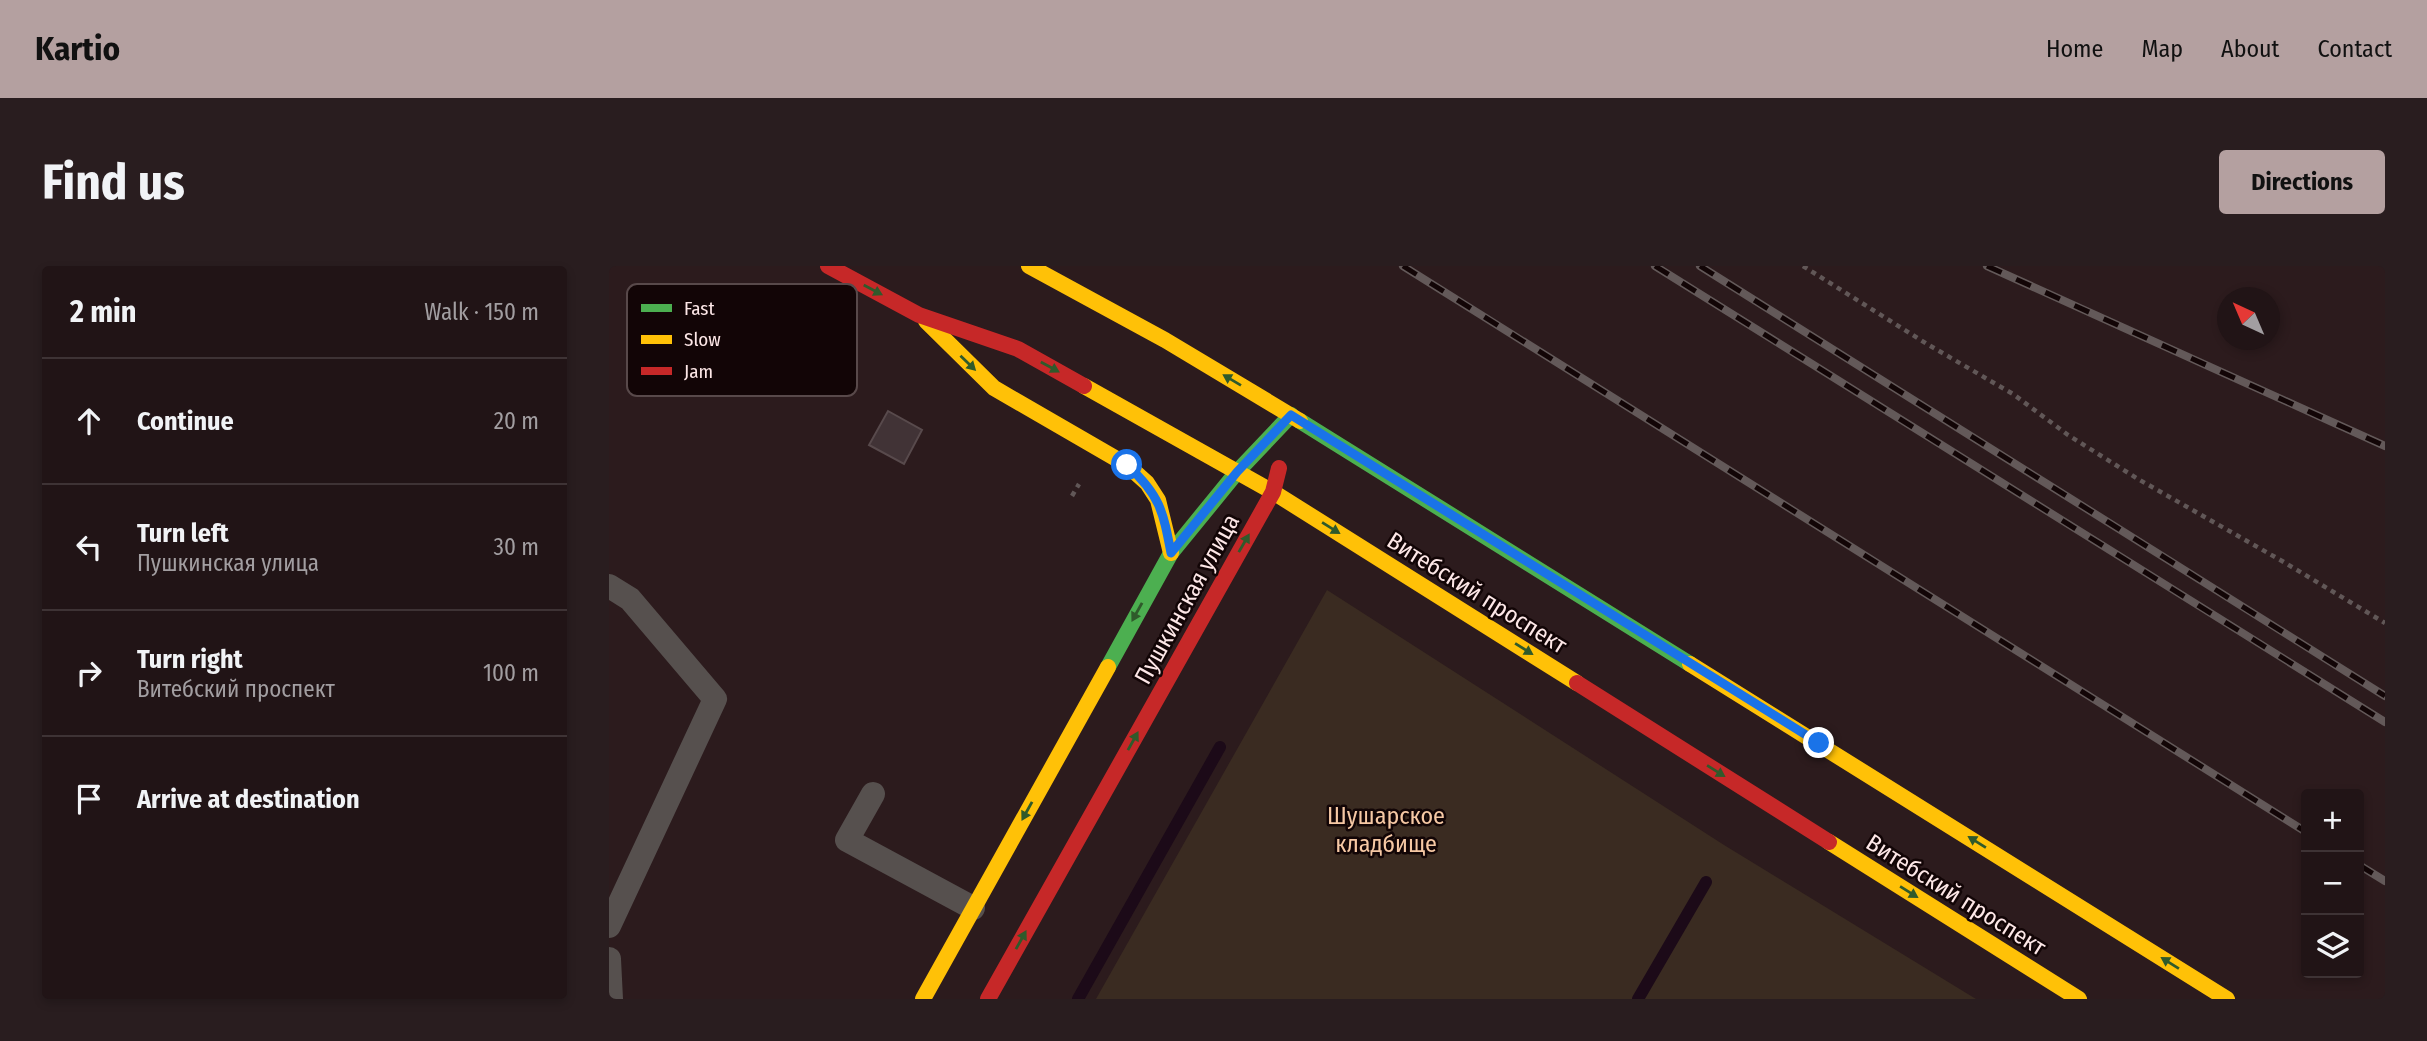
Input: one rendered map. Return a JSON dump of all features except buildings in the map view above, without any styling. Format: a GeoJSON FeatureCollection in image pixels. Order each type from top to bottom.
{"type":"FeatureCollection","features":[{"type":"Feature","properties":{"kind":"main road","name":"Витебский проспект"},"geometry":{"type":"LineString","coordinates":[[828,266],[919,315],[1018,349],[1273,492],[2079,999]]}},
{"type":"Feature","properties":{"kind":"main road"},"geometry":{"type":"LineString","coordinates":[[1030,266],[1165,340],[1291,415],[2227,999]]}},
{"type":"Feature","properties":{"kind":"main road"},"geometry":{"type":"LineString","coordinates":[[919,315],[994,388],[1110,454],[1147,483],[1158,500],[1171,553]]}},
{"type":"Feature","properties":{"kind":"main road","name":"Пушкинская улица"},"geometry":{"type":"LineString","coordinates":[[988,999],[1273,492],[1291,415]]}},
{"type":"Feature","properties":{"kind":"main road","name":"Пушкинская улица"},"geometry":{"type":"LineString","coordinates":[[923,999],[1171,553],[1237,472],[1291,415]]}},
{"type":"Feature","properties":{"kind":"lane"},"geometry":{"type":"LineString","coordinates":[[609,586],[630,599],[715,699],[609,926]]}},
{"type":"Feature","properties":{"kind":"lane"},"geometry":{"type":"LineString","coordinates":[[873,794],[847,839],[973,908]]}},
{"type":"Feature","properties":{"kind":"lane"},"geometry":{"type":"LineString","coordinates":[[609,958],[611,999]]}},
{"type":"Feature","properties":{"kind":"path"},"geometry":{"type":"LineString","coordinates":[[1803,266],[1917,338],[2013,394],[2068,435],[2129,473],[2385,623]]}},
{"type":"Feature","properties":{"kind":"green space","name":"Шушарское кладбище"},"geometry":{"type":"Polygon","coordinates":[[[1327,590],[1724,845],[1976,999],[1096,999],[1327,590]]]}},
{"type":"Feature","properties":{"kind":"waterway"},"geometry":{"type":"LineString","coordinates":[[1078,999],[1220,747]]}},
{"type":"Feature","properties":{"kind":"waterway"},"geometry":{"type":"LineString","coordinates":[[1638,999],[1706,882]]}},
{"type":"Feature","properties":{"kind":"railway"},"geometry":{"type":"LineString","coordinates":[[1403,266],[2301,829]]}},
{"type":"Feature","properties":{"kind":"railway"},"geometry":{"type":"LineString","coordinates":[[1655,266],[2385,722]]}},
{"type":"Feature","properties":{"kind":"railway"},"geometry":{"type":"LineString","coordinates":[[1700,266],[2385,696]]}},
{"type":"Feature","properties":{"kind":"railway"},"geometry":{"type":"LineString","coordinates":[[1987,266],[2385,446]]}},
{"type":"Feature","properties":{"kind":"railway"},"geometry":{"type":"LineString","coordinates":[[2364,868],[2385,881]]}},
{"type":"Feature","properties":{"kind":"traffic: fast"},"geometry":{"type":"LineString","coordinates":[[1108,667],[1171,553],[1237,472],[1291,415]]}},
{"type":"Feature","properties":{"kind":"traffic: fast"},"geometry":{"type":"LineString","coordinates":[[1300,421],[1690,664]]}},
{"type":"Feature","properties":{"kind":"traffic: slow"},"geometry":{"type":"LineString","coordinates":[[1029,266],[1165,340],[1300,421]]}},
{"type":"Feature","properties":{"kind":"traffic: slow"},"geometry":{"type":"LineString","coordinates":[[926,321],[994,388],[1127,465],[1147,483],[1158,500],[1171,553]]}},
{"type":"Feature","properties":{"kind":"traffic: slow"},"geometry":{"type":"LineString","coordinates":[[1084,386],[1273,492],[1577,683]]}},
{"type":"Feature","properties":{"kind":"traffic: slow"},"geometry":{"type":"LineString","coordinates":[[1690,664],[2227,999]]}},
{"type":"Feature","properties":{"kind":"traffic: slow"},"geometry":{"type":"LineString","coordinates":[[923,999],[1108,667]]}},
{"type":"Feature","properties":{"kind":"traffic: slow"},"geometry":{"type":"LineString","coordinates":[[1829,842],[2079,999]]}},
{"type":"Feature","properties":{"kind":"traffic: jam"},"geometry":{"type":"LineString","coordinates":[[828,266],[919,315],[1018,349],[1084,386]]}},
{"type":"Feature","properties":{"kind":"traffic: jam"},"geometry":{"type":"LineString","coordinates":[[988,999],[1273,492],[1279,468]]}},
{"type":"Feature","properties":{"kind":"traffic: jam"},"geometry":{"type":"LineString","coordinates":[[1577,683],[1829,842]]}},
{"type":"Feature","properties":{"kind":"route"},"geometry":{"type":"LineString","coordinates":[[1127,465],[1147,483],[1158,500],[1171,553],[1237,472],[1291,415],[1819,743]]}}]}
